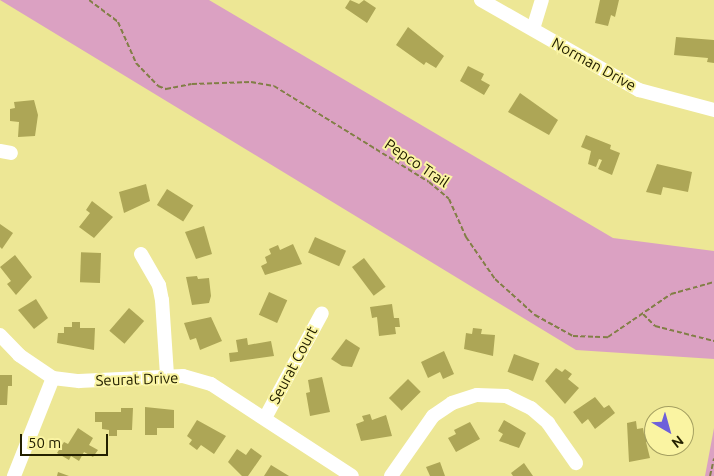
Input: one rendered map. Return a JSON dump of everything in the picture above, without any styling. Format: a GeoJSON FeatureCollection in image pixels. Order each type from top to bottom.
{"type":"FeatureCollection","features":[{"type":"Feature","properties":{"kind":"street","name":"Norman Drive"},"geometry":{"type":"LineString","coordinates":[[481,0],[639,90],[714,110]]}},
{"type":"Feature","properties":{"kind":"street"},"geometry":{"type":"LineString","coordinates":[[533,29],[542,0]]}},
{"type":"Feature","properties":{"kind":"street"},"geometry":{"type":"LineString","coordinates":[[141,254],[159,284],[162,300],[167,376]]}},
{"type":"Feature","properties":{"kind":"street","name":"Seurat Court"},"geometry":{"type":"LineString","coordinates":[[265,418],[322,312]]}},
{"type":"Feature","properties":{"kind":"street","name":"Seurat Drive"},"geometry":{"type":"LineString","coordinates":[[0,335],[19,355],[53,378],[79,381],[182,376],[211,384],[352,476]]}},
{"type":"Feature","properties":{"kind":"street"},"geometry":{"type":"LineString","coordinates":[[14,476],[53,378]]}},
{"type":"Feature","properties":{"kind":"street"},"geometry":{"type":"LineString","coordinates":[[391,476],[433,416],[452,403],[477,395],[506,396],[531,408],[548,423],[576,463]]}},
{"type":"Feature","properties":{"kind":"path","name":"Pepco Trail"},"geometry":{"type":"LineString","coordinates":[[89,0],[118,22],[136,63],[158,86],[166,89],[192,84],[251,82],[274,86],[430,182],[449,198],[466,236],[495,279],[535,315],[573,336],[608,337],[671,294],[714,282]]}},
{"type":"Feature","properties":{"kind":"path"},"geometry":{"type":"LineString","coordinates":[[643,314],[655,326],[714,341]]}},
{"type":"Feature","properties":{"kind":"path"},"geometry":{"type":"LineString","coordinates":[[710,476],[714,458]]}},
{"type":"Feature","properties":{"kind":"shaded area"},"geometry":{"type":"Polygon","coordinates":[[[0,0],[209,0],[613,238],[714,251],[714,359],[576,350],[0,0]]]}},
{"type":"Feature","properties":{"kind":"shaded area"},"geometry":{"type":"Polygon","coordinates":[[[714,428],[714,476],[705,476],[714,428]]]}},
{"type":"Feature","properties":{"kind":"building"},"geometry":{"type":"Polygon","coordinates":[[[350,0],[359,4],[364,0],[376,8],[367,23],[345,8],[350,0]]]}},
{"type":"Feature","properties":{"kind":"building"},"geometry":{"type":"Polygon","coordinates":[[[600,0],[619,0],[615,17],[611,15],[608,26],[595,23],[600,0]]]}},
{"type":"Feature","properties":{"kind":"building"},"geometry":{"type":"Polygon","coordinates":[[[408,27],[444,56],[436,68],[426,62],[424,65],[396,45],[408,27]]]}},
{"type":"Feature","properties":{"kind":"building"},"geometry":{"type":"Polygon","coordinates":[[[676,37],[714,40],[714,63],[707,62],[708,58],[674,55],[676,37]]]}},
{"type":"Feature","properties":{"kind":"building"},"geometry":{"type":"Polygon","coordinates":[[[468,66],[484,74],[481,80],[490,85],[484,95],[460,81],[468,66]]]}},
{"type":"Feature","properties":{"kind":"building"},"geometry":{"type":"Polygon","coordinates":[[[520,93],[558,120],[549,135],[508,112],[520,93]]]}},
{"type":"Feature","properties":{"kind":"building"},"geometry":{"type":"Polygon","coordinates":[[[34,100],[38,115],[35,136],[18,137],[19,122],[10,121],[10,109],[15,108],[14,102],[34,100]]]}},
{"type":"Feature","properties":{"kind":"building"},"geometry":{"type":"Polygon","coordinates":[[[586,135],[611,145],[610,149],[620,153],[612,175],[598,169],[602,160],[599,159],[596,167],[588,164],[591,151],[581,147],[586,135]]]}},
{"type":"Feature","properties":{"kind":"building"},"geometry":{"type":"Polygon","coordinates":[[[657,164],[692,172],[688,192],[663,187],[661,195],[646,192],[657,164]]]}},
{"type":"Feature","properties":{"kind":"building"},"geometry":{"type":"Polygon","coordinates":[[[146,184],[150,201],[124,213],[119,192],[146,184]]]}},
{"type":"Feature","properties":{"kind":"building"},"geometry":{"type":"Polygon","coordinates":[[[167,189],[193,205],[183,222],[157,205],[167,189]]]}},
{"type":"Feature","properties":{"kind":"building"},"geometry":{"type":"Polygon","coordinates":[[[92,201],[113,217],[94,238],[79,227],[90,213],[86,210],[92,201]]]}},
{"type":"Feature","properties":{"kind":"building"},"geometry":{"type":"Polygon","coordinates":[[[0,224],[13,233],[2,249],[0,247],[0,224]]]}},
{"type":"Feature","properties":{"kind":"building"},"geometry":{"type":"Polygon","coordinates":[[[204,226],[212,254],[196,259],[185,232],[204,226]]]}},
{"type":"Feature","properties":{"kind":"building"},"geometry":{"type":"Polygon","coordinates":[[[315,237],[346,251],[339,266],[308,253],[315,237]]]}},
{"type":"Feature","properties":{"kind":"building"},"geometry":{"type":"Polygon","coordinates":[[[293,244],[302,264],[265,275],[261,266],[267,263],[265,257],[271,254],[269,249],[278,245],[280,250],[293,244]]]}},
{"type":"Feature","properties":{"kind":"building"},"geometry":{"type":"Polygon","coordinates":[[[81,252],[101,253],[100,283],[80,282],[81,252]]]}},
{"type":"Feature","properties":{"kind":"building"},"geometry":{"type":"Polygon","coordinates":[[[15,255],[32,277],[16,295],[7,284],[11,281],[0,267],[15,255]]]}},
{"type":"Feature","properties":{"kind":"building"},"geometry":{"type":"Polygon","coordinates":[[[364,258],[386,287],[374,296],[352,267],[364,258]]]}},
{"type":"Feature","properties":{"kind":"building"},"geometry":{"type":"Polygon","coordinates":[[[197,276],[198,279],[209,278],[211,296],[209,303],[192,305],[186,277],[197,276]]]}},
{"type":"Feature","properties":{"kind":"building"},"geometry":{"type":"Polygon","coordinates":[[[269,292],[287,300],[277,323],[259,315],[269,292]]]}},
{"type":"Feature","properties":{"kind":"building"},"geometry":{"type":"Polygon","coordinates":[[[36,299],[48,318],[34,329],[18,310],[36,299]]]}},
{"type":"Feature","properties":{"kind":"building"},"geometry":{"type":"Polygon","coordinates":[[[392,304],[394,318],[399,318],[400,327],[395,327],[396,334],[379,336],[377,317],[372,318],[370,307],[392,304]]]}},
{"type":"Feature","properties":{"kind":"building"},"geometry":{"type":"Polygon","coordinates":[[[129,308],[144,321],[124,344],[109,331],[129,308]]]}},
{"type":"Feature","properties":{"kind":"building"},"geometry":{"type":"Polygon","coordinates":[[[211,317],[222,341],[200,350],[196,338],[190,340],[184,323],[211,317]]]}},
{"type":"Feature","properties":{"kind":"building"},"geometry":{"type":"Polygon","coordinates":[[[72,322],[80,322],[80,328],[95,328],[94,350],[57,343],[58,333],[64,333],[64,327],[72,327],[72,322]]]}},
{"type":"Feature","properties":{"kind":"building"},"geometry":{"type":"Polygon","coordinates":[[[473,328],[482,329],[481,334],[495,335],[493,356],[464,349],[466,333],[472,334],[473,328]]]}},
{"type":"Feature","properties":{"kind":"building"},"geometry":{"type":"Polygon","coordinates":[[[247,338],[248,345],[271,341],[274,356],[230,362],[229,353],[238,352],[236,340],[247,338]]]}},
{"type":"Feature","properties":{"kind":"building"},"geometry":{"type":"Polygon","coordinates":[[[346,339],[360,348],[352,367],[342,366],[331,359],[346,339]]]}},
{"type":"Feature","properties":{"kind":"building"},"geometry":{"type":"Polygon","coordinates":[[[444,351],[454,374],[443,379],[440,372],[428,378],[421,362],[444,351]]]}},
{"type":"Feature","properties":{"kind":"building"},"geometry":{"type":"Polygon","coordinates":[[[514,354],[539,363],[533,381],[508,372],[514,354]]]}},
{"type":"Feature","properties":{"kind":"building"},"geometry":{"type":"Polygon","coordinates":[[[556,368],[562,372],[565,369],[572,374],[568,379],[579,388],[565,404],[545,381],[556,368]]]}},
{"type":"Feature","properties":{"kind":"building"},"geometry":{"type":"Polygon","coordinates":[[[0,375],[12,375],[12,386],[8,386],[7,405],[0,405],[0,375]]]}},
{"type":"Feature","properties":{"kind":"building"},"geometry":{"type":"Polygon","coordinates":[[[322,377],[330,412],[310,416],[306,393],[310,392],[308,380],[322,377]]]}},
{"type":"Feature","properties":{"kind":"building"},"geometry":{"type":"Polygon","coordinates":[[[408,379],[421,392],[402,411],[389,398],[408,379]]]}},
{"type":"Feature","properties":{"kind":"building"},"geometry":{"type":"Polygon","coordinates":[[[595,397],[604,408],[609,405],[615,413],[595,429],[588,419],[582,424],[573,412],[595,397]]]}},
{"type":"Feature","properties":{"kind":"building"},"geometry":{"type":"Polygon","coordinates":[[[145,407],[174,410],[174,428],[157,428],[157,435],[145,435],[145,407]]]}},
{"type":"Feature","properties":{"kind":"building"},"geometry":{"type":"Polygon","coordinates":[[[121,408],[133,408],[132,430],[117,430],[117,436],[109,436],[109,430],[102,429],[102,422],[95,422],[95,412],[121,412],[121,408]]]}},
{"type":"Feature","properties":{"kind":"building"},"geometry":{"type":"Polygon","coordinates":[[[370,414],[372,420],[386,415],[392,436],[361,441],[356,424],[364,421],[362,416],[370,414]]]}},
{"type":"Feature","properties":{"kind":"building"},"geometry":{"type":"Polygon","coordinates":[[[197,420],[226,436],[214,454],[201,445],[197,450],[189,444],[192,440],[187,436],[197,420]]]}},
{"type":"Feature","properties":{"kind":"building"},"geometry":{"type":"Polygon","coordinates":[[[504,420],[526,433],[519,448],[499,441],[503,434],[498,431],[504,420]]]}},
{"type":"Feature","properties":{"kind":"building"},"geometry":{"type":"Polygon","coordinates":[[[636,421],[637,429],[643,428],[644,456],[650,456],[650,458],[629,462],[627,423],[636,421]]]}},
{"type":"Feature","properties":{"kind":"building"},"geometry":{"type":"Polygon","coordinates":[[[470,422],[480,439],[456,452],[448,438],[456,434],[454,430],[470,422]]]}},
{"type":"Feature","properties":{"kind":"building"},"geometry":{"type":"Polygon","coordinates":[[[78,428],[93,438],[89,445],[98,450],[93,457],[84,452],[79,461],[71,456],[69,460],[57,453],[64,442],[68,444],[78,428]]]}},
{"type":"Feature","properties":{"kind":"building"},"geometry":{"type":"Polygon","coordinates":[[[251,448],[262,456],[248,476],[242,476],[228,462],[237,449],[246,455],[251,448]]]}},
{"type":"Feature","properties":{"kind":"building"},"geometry":{"type":"Polygon","coordinates":[[[440,462],[445,476],[430,476],[426,467],[440,462]]]}},
{"type":"Feature","properties":{"kind":"building"},"geometry":{"type":"Polygon","coordinates":[[[524,463],[533,476],[513,476],[511,473],[524,463]]]}},
{"type":"Feature","properties":{"kind":"building"},"geometry":{"type":"Polygon","coordinates":[[[271,465],[289,476],[264,476],[271,465]]]}},
{"type":"Feature","properties":{"kind":"building"},"geometry":{"type":"Polygon","coordinates":[[[58,472],[69,476],[57,476],[58,472]]]}}]}
